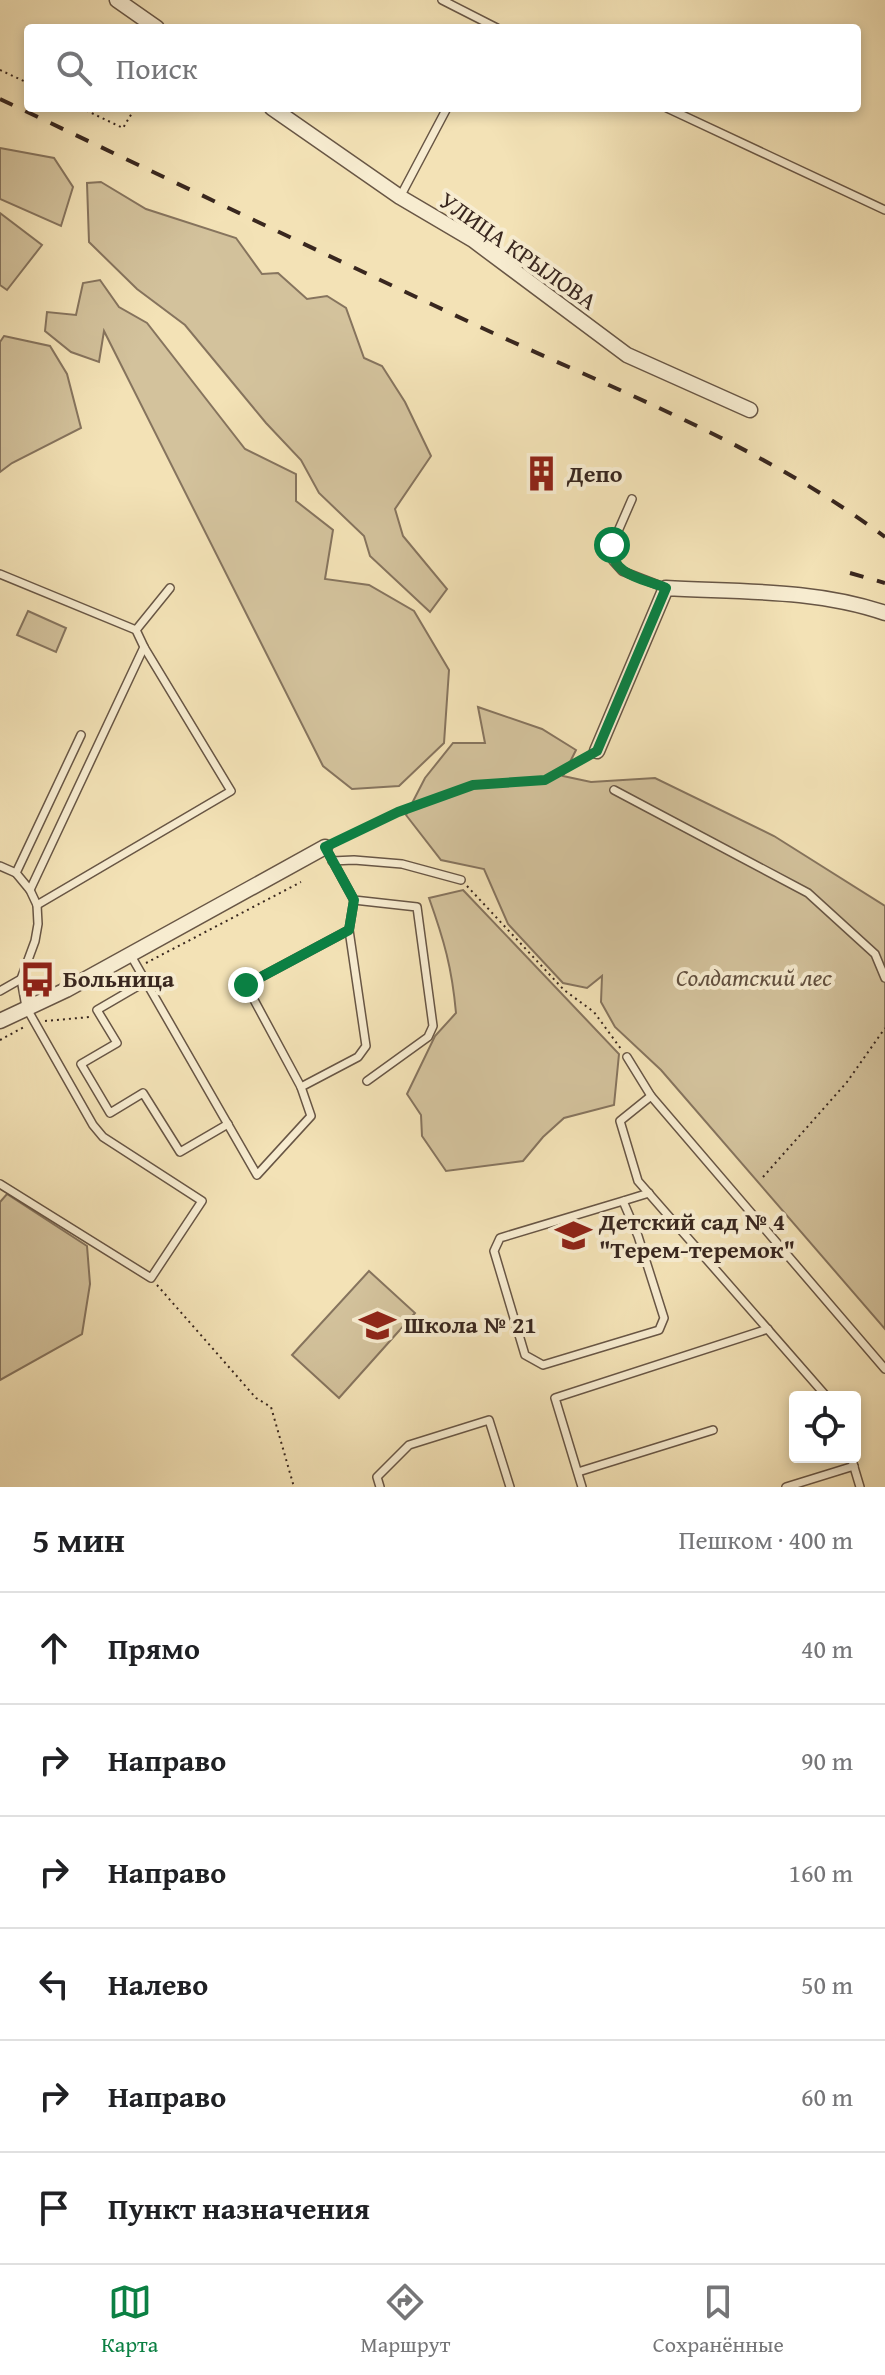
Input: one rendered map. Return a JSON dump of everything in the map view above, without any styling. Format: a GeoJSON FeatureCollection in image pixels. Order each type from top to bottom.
{"type":"FeatureCollection","features":[{"type":"Feature","properties":{"kind":"street"},"geometry":{"type":"LineString","coordinates":[[117,0],[151,24]]}},
{"type":"Feature","properties":{"kind":"street","name":"УЛИЦА КРЫЛОВА"},"geometry":{"type":"LineString","coordinates":[[278,112],[400,197],[473,240],[627,355],[750,410]]}},
{"type":"Feature","properties":{"kind":"street"},"geometry":{"type":"LineString","coordinates":[[597,751],[666,588],[793,595],[885,613]]}},
{"type":"Feature","properties":{"kind":"street"},"geometry":{"type":"LineString","coordinates":[[0,1021],[134,961],[329,854]]}},
{"type":"Feature","properties":{"kind":"lane"},"geometry":{"type":"LineString","coordinates":[[442,0],[486,24]]}},
{"type":"Feature","properties":{"kind":"lane"},"geometry":{"type":"LineString","coordinates":[[400,197],[445,112]]}},
{"type":"Feature","properties":{"kind":"lane"},"geometry":{"type":"LineString","coordinates":[[676,112],[885,210]]}},
{"type":"Feature","properties":{"kind":"lane"},"geometry":{"type":"LineString","coordinates":[[632,499],[612,545],[613,561],[622,571],[666,588]]}},
{"type":"Feature","properties":{"kind":"lane"},"geometry":{"type":"LineString","coordinates":[[0,574],[136,630],[231,791],[37,905]]}},
{"type":"Feature","properties":{"kind":"lane"},"geometry":{"type":"LineString","coordinates":[[136,630],[170,588]]}},
{"type":"Feature","properties":{"kind":"lane"},"geometry":{"type":"LineString","coordinates":[[30,890],[144,647]]}},
{"type":"Feature","properties":{"kind":"lane"},"geometry":{"type":"LineString","coordinates":[[16,873],[81,735]]}},
{"type":"Feature","properties":{"kind":"lane"},"geometry":{"type":"LineString","coordinates":[[614,790],[808,893],[875,954],[885,978]]}},
{"type":"Feature","properties":{"kind":"lane"},"geometry":{"type":"LineString","coordinates":[[329,854],[402,864],[461,880]]}},
{"type":"Feature","properties":{"kind":"lane"},"geometry":{"type":"LineString","coordinates":[[301,1087],[358,1057],[366,1046],[349,930],[354,900],[329,854]]}},
{"type":"Feature","properties":{"kind":"lane"},"geometry":{"type":"LineString","coordinates":[[0,866],[16,873],[37,905],[35,941],[21,979],[26,1007],[93,1125],[103,1137],[202,1201],[151,1278],[0,1184]]}},
{"type":"Feature","properties":{"kind":"lane"},"geometry":{"type":"LineString","coordinates":[[354,900],[417,907],[433,1026],[428,1037],[367,1081]]}},
{"type":"Feature","properties":{"kind":"lane"},"geometry":{"type":"LineString","coordinates":[[134,961],[257,1175],[311,1116],[301,1087],[246,985],[349,930]]}},
{"type":"Feature","properties":{"kind":"lane"},"geometry":{"type":"LineString","coordinates":[[0,991],[21,979]]}},
{"type":"Feature","properties":{"kind":"lane"},"geometry":{"type":"LineString","coordinates":[[145,982],[97,1010],[117,1043],[81,1064],[110,1113],[143,1093],[180,1152],[228,1124]]}},
{"type":"Feature","properties":{"kind":"lane"},"geometry":{"type":"LineString","coordinates":[[627,1057],[651,1096],[885,1369]]}},
{"type":"Feature","properties":{"kind":"lane"},"geometry":{"type":"LineString","coordinates":[[651,1096],[620,1121],[638,1181],[822,1391]]}},
{"type":"Feature","properties":{"kind":"lane"},"geometry":{"type":"LineString","coordinates":[[623,1201],[638,1236],[664,1318],[659,1330],[543,1365],[525,1355],[494,1251],[500,1238],[649,1193]]}},
{"type":"Feature","properties":{"kind":"lane"},"geometry":{"type":"LineString","coordinates":[[582,1487],[555,1398],[768,1329]]}},
{"type":"Feature","properties":{"kind":"lane"},"geometry":{"type":"LineString","coordinates":[[380,1487],[377,1477],[409,1445],[489,1420],[510,1487]]}},
{"type":"Feature","properties":{"kind":"lane"},"geometry":{"type":"LineString","coordinates":[[578,1472],[713,1430]]}},
{"type":"Feature","properties":{"kind":"lane"},"geometry":{"type":"LineString","coordinates":[[786,1487],[848,1463]]}},
{"type":"Feature","properties":{"kind":"lane"},"geometry":{"type":"LineString","coordinates":[[854,1463],[860,1487]]}},
{"type":"Feature","properties":{"kind":"path"},"geometry":{"type":"LineString","coordinates":[[0,70],[24,81]]}},
{"type":"Feature","properties":{"kind":"path"},"geometry":{"type":"LineString","coordinates":[[89,112],[123,128],[133,112]]}},
{"type":"Feature","properties":{"kind":"path"},"geometry":{"type":"LineString","coordinates":[[329,854],[398,812],[473,785],[545,780],[597,751]]}},
{"type":"Feature","properties":{"kind":"path"},"geometry":{"type":"LineString","coordinates":[[461,880],[564,990],[594,1012],[627,1057]]}},
{"type":"Feature","properties":{"kind":"path"},"geometry":{"type":"LineString","coordinates":[[134,961],[301,882]]}},
{"type":"Feature","properties":{"kind":"path"},"geometry":{"type":"LineString","coordinates":[[0,1040],[34,1022],[101,1016]]}},
{"type":"Feature","properties":{"kind":"path"},"geometry":{"type":"LineString","coordinates":[[763,1177],[847,1082],[885,1028]]}},
{"type":"Feature","properties":{"kind":"path"},"geometry":{"type":"LineString","coordinates":[[151,1278],[256,1398],[271,1407],[294,1487]]}},
{"type":"Feature","properties":{"kind":"green space"},"geometry":{"type":"Polygon","coordinates":[[[0,148],[54,158],[73,187],[61,226],[0,199],[0,148]]]}},
{"type":"Feature","properties":{"kind":"green space"},"geometry":{"type":"Polygon","coordinates":[[[101,182],[146,209],[236,238],[262,274],[278,273],[307,299],[327,296],[346,308],[364,358],[382,366],[405,402],[431,456],[395,509],[403,536],[447,589],[430,612],[370,556],[364,536],[319,493],[301,460],[266,423],[185,325],[137,289],[89,242],[87,183],[101,182]]]}},
{"type":"Feature","properties":{"kind":"green space"},"geometry":{"type":"Polygon","coordinates":[[[0,213],[42,245],[7,290],[0,285],[0,213]]]}},
{"type":"Feature","properties":{"kind":"green space"},"geometry":{"type":"Polygon","coordinates":[[[100,280],[119,307],[147,323],[245,449],[296,474],[296,501],[333,530],[325,579],[369,585],[414,611],[449,670],[444,743],[399,786],[352,789],[323,766],[104,331],[99,362],[71,352],[45,331],[47,312],[76,315],[83,283],[100,280]]]}},
{"type":"Feature","properties":{"kind":"green space"},"geometry":{"type":"Polygon","coordinates":[[[4,336],[50,346],[67,374],[81,428],[0,472],[0,342],[4,336]]]}},
{"type":"Feature","properties":{"kind":"green space"},"geometry":{"type":"Polygon","coordinates":[[[28,611],[66,628],[56,652],[17,635],[28,611]]]}},
{"type":"Feature","properties":{"kind":"green space","name":"Солдатский лес"},"geometry":{"type":"Polygon","coordinates":[[[478,707],[542,729],[576,750],[563,776],[591,782],[655,778],[774,836],[885,906],[885,1329],[661,1070],[615,1027],[601,1002],[602,976],[587,988],[563,983],[508,924],[484,869],[441,860],[406,815],[425,778],[453,743],[485,743],[478,707]]]}},
{"type":"Feature","properties":{"kind":"green space"},"geometry":{"type":"Polygon","coordinates":[[[463,890],[619,1054],[614,1105],[564,1118],[523,1161],[446,1171],[422,1136],[421,1115],[407,1094],[435,1036],[456,1013],[447,954],[429,898],[463,890]]]}},
{"type":"Feature","properties":{"kind":"green space"},"geometry":{"type":"Polygon","coordinates":[[[7,1194],[87,1246],[90,1284],[82,1334],[0,1380],[0,1202],[7,1194]]]}},
{"type":"Feature","properties":{"kind":"green space"},"geometry":{"type":"Polygon","coordinates":[[[369,1271],[415,1313],[339,1398],[292,1355],[369,1271]]]}},
{"type":"Feature","properties":{"kind":"railway"},"geometry":{"type":"LineString","coordinates":[[0,99],[24,110]]}},
{"type":"Feature","properties":{"kind":"railway"},"geometry":{"type":"LineString","coordinates":[[27,112],[431,304],[695,425],[793,477],[885,537]]}},
{"type":"Feature","properties":{"kind":"railway"},"geometry":{"type":"LineString","coordinates":[[850,573],[885,583]]}},
{"type":"Feature","properties":{"kind":"place","name":"Депо"},"geometry":{"type":"Point","coordinates":[541,474]}},
{"type":"Feature","properties":{"kind":"place","name":"Больница"},"geometry":{"type":"Point","coordinates":[37,979]}},
{"type":"Feature","properties":{"kind":"place","name":"Детский сад № 4 \"Терем-теремок\""},"geometry":{"type":"Point","coordinates":[573,1236]}},
{"type":"Feature","properties":{"kind":"place","name":"Школа № 21"},"geometry":{"type":"Point","coordinates":[378,1325]}},
{"type":"Feature","properties":{"kind":"route"},"geometry":{"type":"LineString","coordinates":[[246,985],[349,930],[354,900],[325,847],[398,812],[473,785],[545,780],[597,751],[666,588],[618,568],[613,561],[612,545]]}}]}
